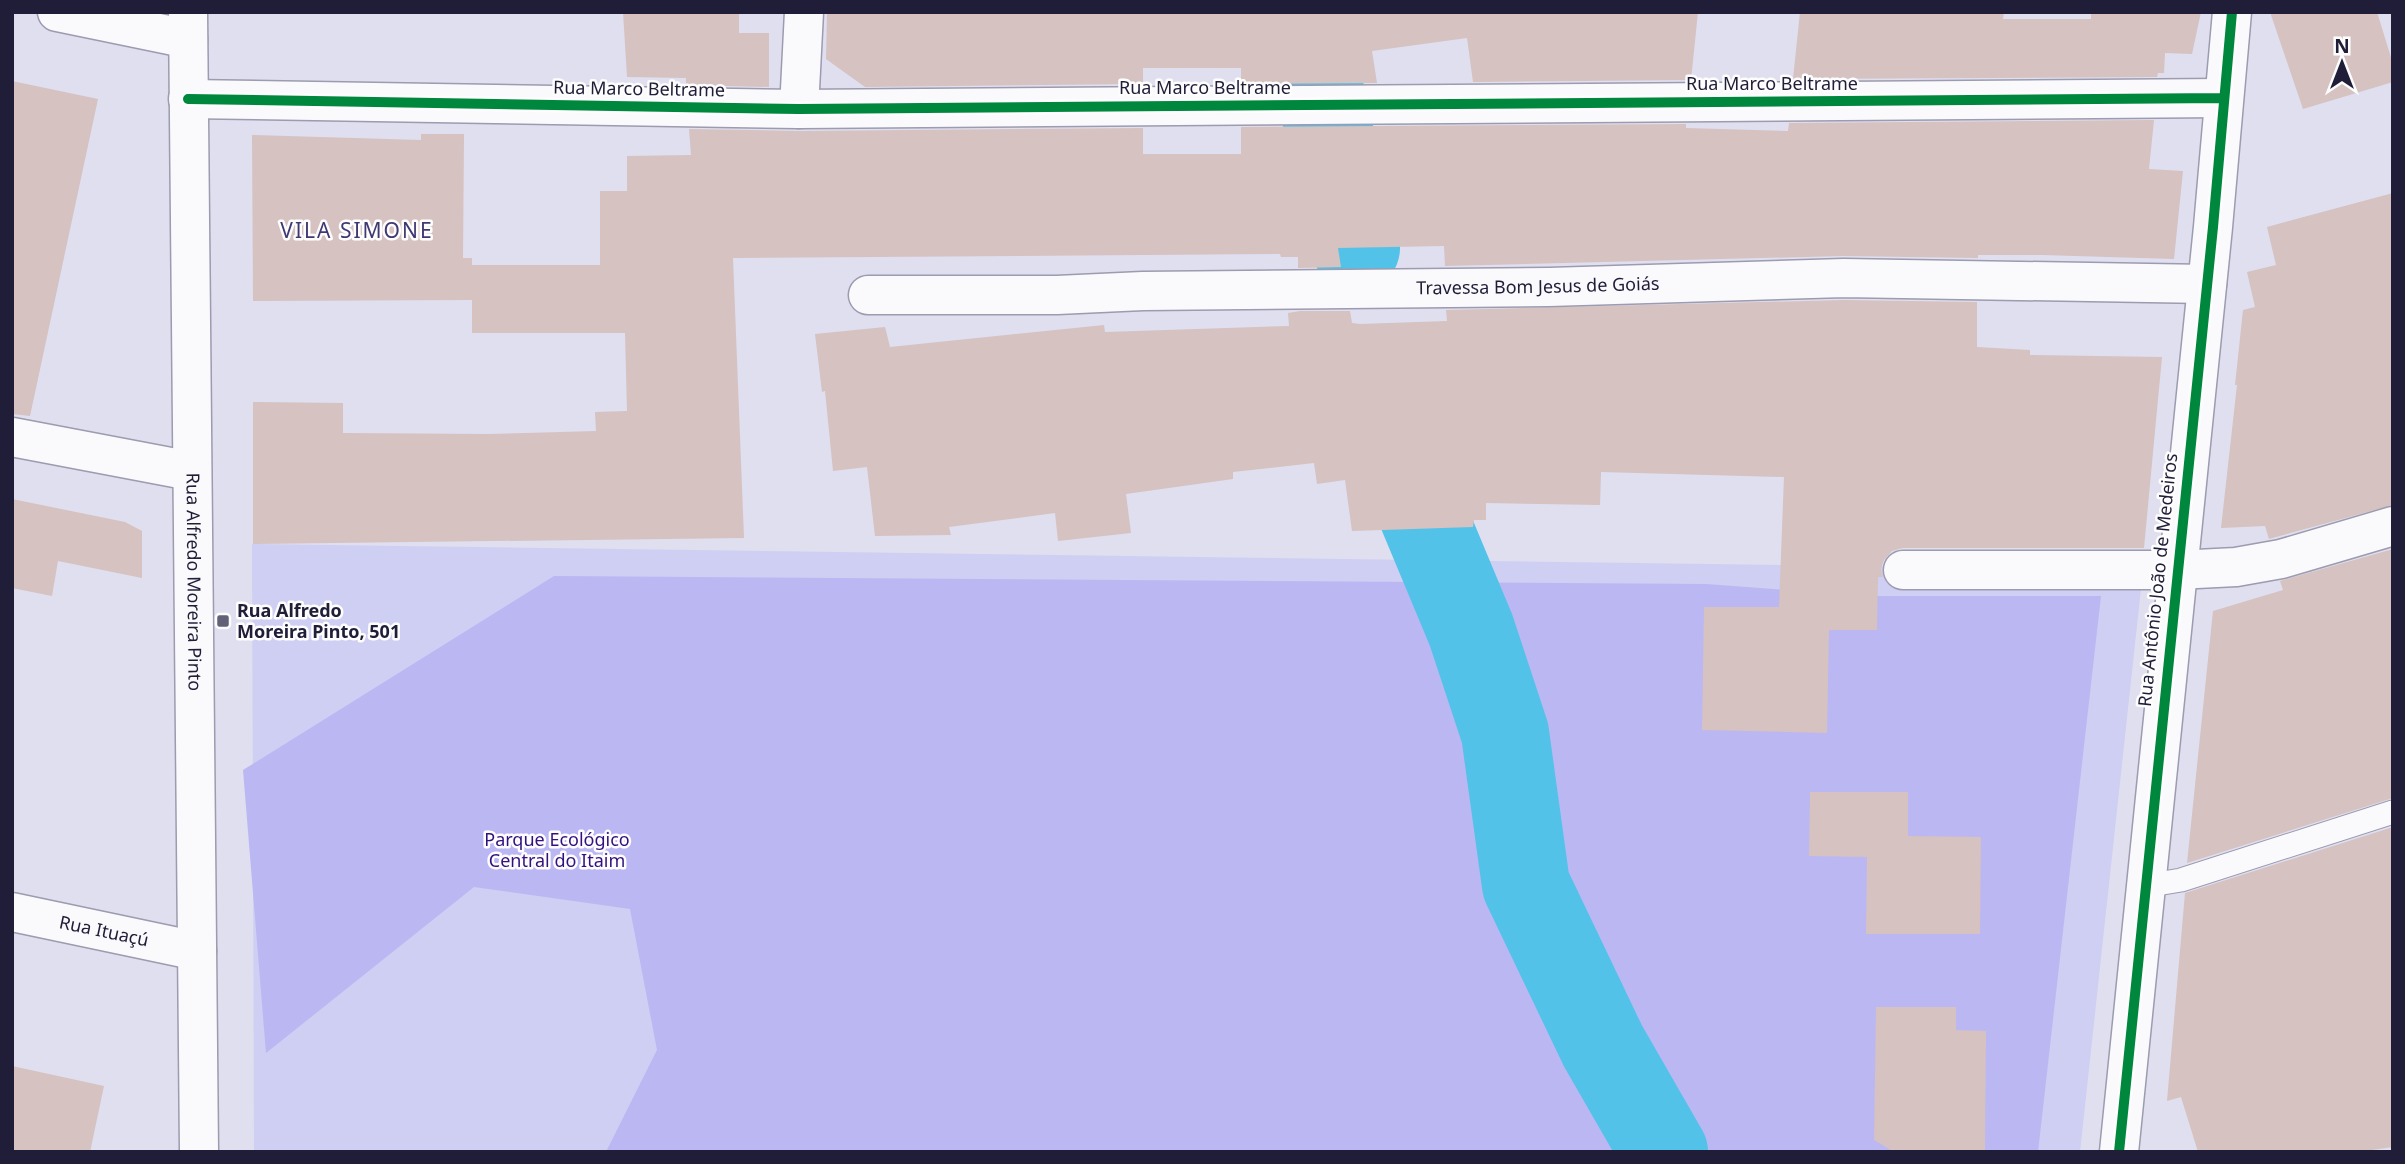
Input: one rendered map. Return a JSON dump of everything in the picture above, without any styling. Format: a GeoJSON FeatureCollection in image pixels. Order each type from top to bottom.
{"type":"FeatureCollection","features":[{"type":"Feature","properties":{"kind":"street"},"geometry":{"type":"LineString","coordinates":[[57,12],[188,26]]}},
{"type":"Feature","properties":{"kind":"street"},"geometry":{"type":"LineString","coordinates":[[799,109],[804,12]]}},
{"type":"Feature","properties":{"kind":"street","name":"Rua Antônio João de Medeiros"},"geometry":{"type":"LineString","coordinates":[[2119,1152],[2232,12]]}},
{"type":"Feature","properties":{"kind":"street","name":"Rua Alfredo Moreira Pinto"},"geometry":{"type":"LineString","coordinates":[[188,26],[199,1152]]}},
{"type":"Feature","properties":{"kind":"street","name":"Rua Marco Beltrame"},"geometry":{"type":"LineString","coordinates":[[188,99],[799,109],[2223,98]]}},
{"type":"Feature","properties":{"kind":"street","name":"Travessa Bom Jesus de Goiás"},"geometry":{"type":"LineString","coordinates":[[868,295],[1057,295],[1143,291],[1549,286],[1844,278],[2207,284]]}},
{"type":"Feature","properties":{"kind":"street"},"geometry":{"type":"LineString","coordinates":[[12,437],[191,471]]}},
{"type":"Feature","properties":{"kind":"street"},"geometry":{"type":"LineString","coordinates":[[1903,570],[2177,570],[2236,567],[2281,559],[2393,526]]}},
{"type":"Feature","properties":{"kind":"street","name":"Rua Ituaçú"},"geometry":{"type":"LineString","coordinates":[[12,912],[197,951]]}},
{"type":"Feature","properties":{"kind":"lane"},"geometry":{"type":"LineString","coordinates":[[2145,886],[2181,880],[2393,812]]}},
{"type":"Feature","properties":{"kind":"green space","name":"Parque Ecológico Central do Itaim"},"geometry":{"type":"Polygon","coordinates":[[[252,544],[2143,570],[2080,1152],[254,1152],[252,544]]]}},
{"type":"Feature","properties":{"kind":"green space","name":"Parque Ecológico Central do Itaim"},"geometry":{"type":"Polygon","coordinates":[[[554,576],[1706,584],[1866,596],[2101,596],[2038,1152],[606,1152],[657,1050],[630,909],[474,887],[266,1053],[243,770],[554,576]]]}},
{"type":"Feature","properties":{"kind":"building"},"geometry":{"type":"Polygon","coordinates":[[[623,12],[739,12],[739,33],[769,33],[769,87],[686,85],[686,78],[627,77],[623,12]]]}},
{"type":"Feature","properties":{"kind":"building"},"geometry":{"type":"Polygon","coordinates":[[[827,12],[1698,12],[1691,80],[1473,82],[1467,38],[1372,51],[1377,83],[1241,84],[1241,68],[1143,68],[1143,84],[865,87],[826,59],[827,12]]]}},
{"type":"Feature","properties":{"kind":"building"},"geometry":{"type":"Polygon","coordinates":[[[1800,12],[2004,12],[2003,19],[2091,19],[2091,12],[2201,12],[2192,54],[2165,53],[2164,73],[2158,73],[2157,77],[1793,79],[1800,12]]]}},
{"type":"Feature","properties":{"kind":"building"},"geometry":{"type":"Polygon","coordinates":[[[2270,12],[2377,12],[2393,64],[2393,82],[2303,109],[2270,12]]]}},
{"type":"Feature","properties":{"kind":"building"},"geometry":{"type":"Polygon","coordinates":[[[12,81],[98,99],[30,416],[12,414],[12,81]]]}},
{"type":"Feature","properties":{"kind":"building"},"geometry":{"type":"Polygon","coordinates":[[[2154,120],[2149,169],[2183,171],[2174,259],[2042,255],[1978,255],[1978,258],[1843,256],[1445,266],[1444,246],[1338,248],[1341,267],[1298,268],[1298,257],[1281,257],[1280,254],[733,258],[744,538],[253,544],[253,402],[343,403],[343,433],[488,434],[596,431],[595,412],[627,411],[625,333],[472,333],[472,300],[253,301],[252,135],[421,140],[421,134],[464,134],[463,258],[472,258],[472,265],[600,265],[600,191],[627,191],[627,156],[691,155],[689,129],[799,131],[1143,128],[1143,154],[1241,154],[1241,127],[1686,124],[1686,128],[1788,131],[1789,123],[2154,120]]]}},
{"type":"Feature","properties":{"kind":"building"},"geometry":{"type":"Polygon","coordinates":[[[2393,193],[2393,505],[2269,539],[2265,526],[2221,528],[2243,310],[2255,307],[2247,272],[2276,265],[2267,227],[2393,193]]]}},
{"type":"Feature","properties":{"kind":"building"},"geometry":{"type":"Polygon","coordinates":[[[1844,300],[1977,302],[1977,347],[2030,350],[2030,355],[2162,357],[2144,548],[1903,548],[1892,551],[1884,560],[1881,569],[1883,577],[1878,577],[1877,630],[1829,630],[1827,733],[1702,730],[1704,607],[1779,607],[1784,477],[1601,472],[1600,505],[1486,503],[1486,520],[1474,520],[1473,527],[1352,531],[1345,480],[1317,484],[1314,463],[1233,472],[1233,479],[1126,494],[1131,533],[1058,541],[1055,513],[949,527],[951,535],[875,536],[867,467],[833,471],[825,391],[822,392],[815,334],[885,327],[890,347],[1104,325],[1105,332],[1289,326],[1288,313],[1300,311],[1350,311],[1352,323],[1360,324],[1447,321],[1446,310],[1844,300]]]}},
{"type":"Feature","properties":{"kind":"building"},"geometry":{"type":"Polygon","coordinates":[[[12,499],[125,522],[142,531],[142,578],[58,561],[52,596],[12,588],[12,499]]]}},
{"type":"Feature","properties":{"kind":"building"},"geometry":{"type":"Polygon","coordinates":[[[2393,549],[2393,798],[2187,863],[2213,611],[2283,590],[2280,581],[2393,549]]]}},
{"type":"Feature","properties":{"kind":"building"},"geometry":{"type":"Polygon","coordinates":[[[1810,792],[1908,792],[1908,836],[1981,837],[1980,934],[1866,934],[1867,857],[1809,856],[1810,792]]]}},
{"type":"Feature","properties":{"kind":"building"},"geometry":{"type":"Polygon","coordinates":[[[2393,827],[2393,1147],[2358,1152],[2198,1152],[2181,1097],[2167,1101],[2185,893],[2393,827]]]}},
{"type":"Feature","properties":{"kind":"building"},"geometry":{"type":"Polygon","coordinates":[[[1876,1007],[1956,1007],[1956,1030],[1986,1031],[1985,1152],[1894,1152],[1874,1140],[1876,1007]]]}},
{"type":"Feature","properties":{"kind":"building"},"geometry":{"type":"Polygon","coordinates":[[[12,1066],[104,1086],[90,1152],[12,1152],[12,1066]]]}},
{"type":"Feature","properties":{"kind":"waterway"},"geometry":{"type":"LineString","coordinates":[[1302,12],[1356,248]]}},
{"type":"Feature","properties":{"kind":"waterway"},"geometry":{"type":"LineString","coordinates":[[1393,412],[1408,479],[1471,630],[1505,733],[1526,885],[1603,1046],[1664,1152]]}},
{"type":"Feature","properties":{"kind":"cycle path"},"geometry":{"type":"LineString","coordinates":[[2119,1152],[2213,227],[2232,12]]}},
{"type":"Feature","properties":{"kind":"cycle path"},"geometry":{"type":"LineString","coordinates":[[188,99],[799,109],[2223,98]]}},
{"type":"Feature","properties":{"kind":"place","name":"Rua Alfredo Moreira Pinto, 501"},"geometry":{"type":"Point","coordinates":[223,621]}},
{"type":"Feature","properties":{"kind":"district","name":"VILA SIMONE"},"geometry":{"type":"Point","coordinates":[357,231]}}]}
